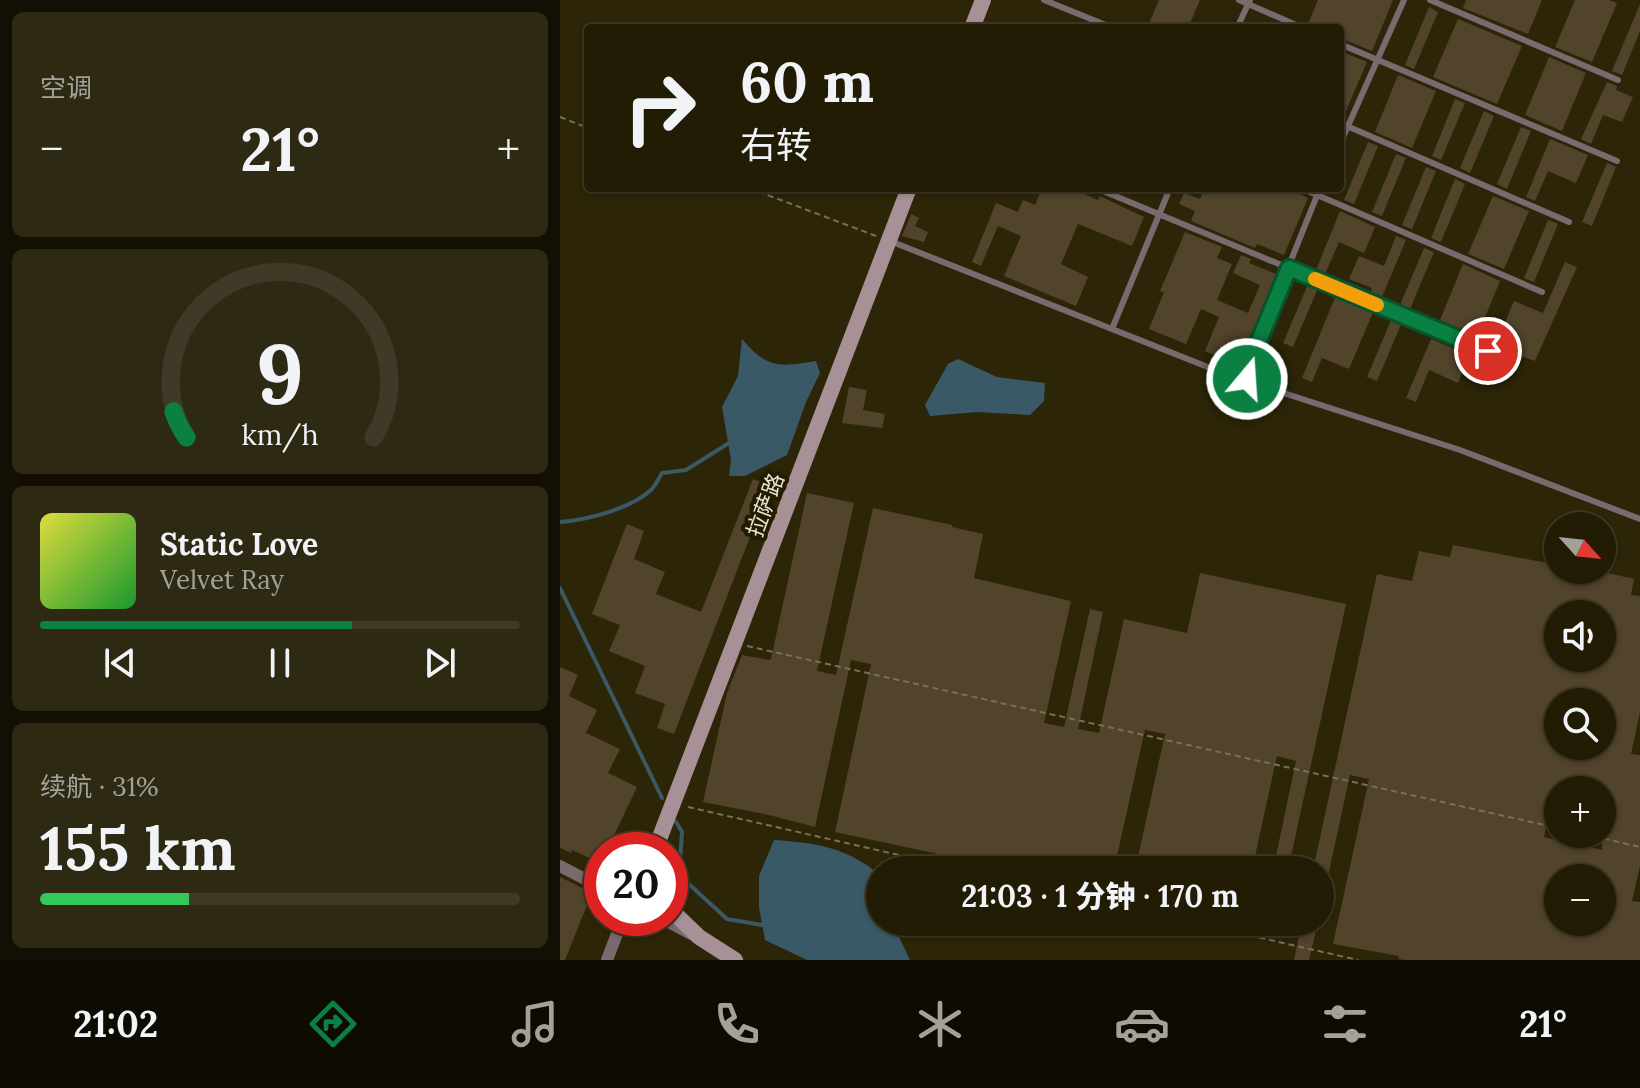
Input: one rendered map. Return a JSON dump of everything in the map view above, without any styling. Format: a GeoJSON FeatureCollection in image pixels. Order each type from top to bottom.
{"type":"FeatureCollection","features":[{"type":"Feature","properties":{"kind":"street"},"geometry":{"type":"LineString","coordinates":[[974,24],[983,0]]}},
{"type":"Feature","properties":{"kind":"street","name":"拉萨路"},"geometry":{"type":"LineString","coordinates":[[660,832],[736,644],[907,192]]}},
{"type":"Feature","properties":{"kind":"street"},"geometry":{"type":"LineString","coordinates":[[560,866],[584,879]]}},
{"type":"Feature","properties":{"kind":"street"},"geometry":{"type":"LineString","coordinates":[[688,927],[728,956]]}},
{"type":"Feature","properties":{"kind":"street"},"geometry":{"type":"LineString","coordinates":[[688,933],[728,956]]}},
{"type":"Feature","properties":{"kind":"street"},"geometry":{"type":"LineString","coordinates":[[607,960],[616,936]]}},
{"type":"Feature","properties":{"kind":"lane"},"geometry":{"type":"LineString","coordinates":[[1044,0],[1103,24]]}},
{"type":"Feature","properties":{"kind":"lane"},"geometry":{"type":"LineString","coordinates":[[1239,0],[1295,24]]}},
{"type":"Feature","properties":{"kind":"lane"},"geometry":{"type":"LineString","coordinates":[[1344,135],[1404,0]]}},
{"type":"Feature","properties":{"kind":"lane"},"geometry":{"type":"LineString","coordinates":[[1430,0],[1618,80]]}},
{"type":"Feature","properties":{"kind":"lane"},"geometry":{"type":"LineString","coordinates":[[1239,24],[1249,2]]}},
{"type":"Feature","properties":{"kind":"lane"},"geometry":{"type":"LineString","coordinates":[[1344,46],[1617,161]]}},
{"type":"Feature","properties":{"kind":"lane"},"geometry":{"type":"LineString","coordinates":[[1344,124],[1569,222]]}},
{"type":"Feature","properties":{"kind":"lane"},"geometry":{"type":"LineString","coordinates":[[1106,192],[1488,351]]}},
{"type":"Feature","properties":{"kind":"lane"},"geometry":{"type":"LineString","coordinates":[[1112,329],[1168,192]]}},
{"type":"Feature","properties":{"kind":"lane"},"geometry":{"type":"LineString","coordinates":[[1247,379],[1251,360],[1319,192]]}},
{"type":"Feature","properties":{"kind":"lane"},"geometry":{"type":"LineString","coordinates":[[1321,192],[1542,292]]}},
{"type":"Feature","properties":{"kind":"lane"},"geometry":{"type":"LineString","coordinates":[[889,241],[1228,375],[1460,450],[1640,519]]}},
{"type":"Feature","properties":{"kind":"path"},"geometry":{"type":"LineString","coordinates":[[560,117],[584,126]]}},
{"type":"Feature","properties":{"kind":"path"},"geometry":{"type":"LineString","coordinates":[[760,192],[889,241]]}},
{"type":"Feature","properties":{"kind":"path"},"geometry":{"type":"LineString","coordinates":[[736,644],[1544,825]]}},
{"type":"Feature","properties":{"kind":"path"},"geometry":{"type":"LineString","coordinates":[[671,804],[903,856]]}},
{"type":"Feature","properties":{"kind":"path"},"geometry":{"type":"LineString","coordinates":[[1616,841],[1640,847]]}},
{"type":"Feature","properties":{"kind":"path"},"geometry":{"type":"LineString","coordinates":[[1253,936],[1358,960]]}},
{"type":"Feature","properties":{"kind":"water"},"geometry":{"type":"Polygon","coordinates":[[[742,339],[767,361],[783,365],[816,361],[820,373],[787,455],[745,476],[729,476],[731,460],[722,407],[738,376],[742,339]]]}},
{"type":"Feature","properties":{"kind":"water"},"geometry":{"type":"Polygon","coordinates":[[[958,359],[997,377],[1045,383],[1044,401],[1030,415],[977,412],[930,416],[925,405],[948,364],[958,359]]]}},
{"type":"Feature","properties":{"kind":"water"},"geometry":{"type":"Polygon","coordinates":[[[774,840],[830,848],[855,858],[866,865],[866,936],[899,936],[910,960],[807,960],[765,940],[759,907],[759,876],[774,840]]]}},
{"type":"Feature","properties":{"kind":"building"},"geometry":{"type":"Polygon","coordinates":[[[1159,0],[1200,0],[1190,24],[1149,24],[1159,0]]]}},
{"type":"Feature","properties":{"kind":"building"},"geometry":{"type":"Polygon","coordinates":[[[1318,0],[1393,0],[1372,51],[1344,40],[1344,24],[1308,24],[1318,0]]]}},
{"type":"Feature","properties":{"kind":"building"},"geometry":{"type":"Polygon","coordinates":[[[1466,0],[1542,0],[1528,34],[1463,8],[1466,0]]]}},
{"type":"Feature","properties":{"kind":"building"},"geometry":{"type":"Polygon","coordinates":[[[1575,0],[1609,0],[1617,3],[1592,62],[1555,47],[1575,0]]]}},
{"type":"Feature","properties":{"kind":"building"},"geometry":{"type":"Polygon","coordinates":[[[1640,4],[1640,31],[1622,75],[1612,71],[1640,4]]]}},
{"type":"Feature","properties":{"kind":"building"},"geometry":{"type":"Polygon","coordinates":[[[1429,7],[1438,12],[1414,69],[1405,65],[1429,7]]]}},
{"type":"Feature","properties":{"kind":"building"},"geometry":{"type":"Polygon","coordinates":[[[1458,19],[1522,46],[1497,104],[1433,77],[1458,19]]]}},
{"type":"Feature","properties":{"kind":"building"},"geometry":{"type":"Polygon","coordinates":[[[1344,53],[1367,62],[1344,116],[1344,53]]]}},
{"type":"Feature","properties":{"kind":"building"},"geometry":{"type":"Polygon","coordinates":[[[1549,57],[1586,73],[1562,131],[1525,115],[1549,57]]]}},
{"type":"Feature","properties":{"kind":"building"},"geometry":{"type":"Polygon","coordinates":[[[1398,75],[1436,91],[1412,148],[1375,132],[1398,75]]]}},
{"type":"Feature","properties":{"kind":"building"},"geometry":{"type":"Polygon","coordinates":[[[1607,82],[1617,86],[1616,90],[1633,97],[1622,122],[1603,115],[1591,144],[1581,139],[1607,82]]]}},
{"type":"Feature","properties":{"kind":"building"},"geometry":{"type":"Polygon","coordinates":[[[1455,99],[1465,103],[1441,160],[1432,156],[1455,99]]]}},
{"type":"Feature","properties":{"kind":"building"},"geometry":{"type":"Polygon","coordinates":[[[1484,111],[1494,116],[1470,173],[1460,168],[1484,111]]]}},
{"type":"Feature","properties":{"kind":"building"},"geometry":{"type":"Polygon","coordinates":[[[1521,127],[1531,131],[1507,189],[1497,184],[1521,127]]]}},
{"type":"Feature","properties":{"kind":"building"},"geometry":{"type":"Polygon","coordinates":[[[1550,139],[1588,155],[1576,183],[1548,171],[1535,201],[1526,197],[1550,139]]]}},
{"type":"Feature","properties":{"kind":"building"},"geometry":{"type":"Polygon","coordinates":[[[1368,142],[1378,146],[1354,204],[1344,200],[1368,142]]]}},
{"type":"Feature","properties":{"kind":"building"},"geometry":{"type":"Polygon","coordinates":[[[1396,154],[1406,158],[1382,216],[1372,212],[1396,154]]]}},
{"type":"Feature","properties":{"kind":"building"},"geometry":{"type":"Polygon","coordinates":[[[1607,163],[1616,167],[1592,226],[1582,222],[1607,163]]]}},
{"type":"Feature","properties":{"kind":"building"},"geometry":{"type":"Polygon","coordinates":[[[1426,167],[1436,171],[1412,229],[1402,225],[1426,167]]]}},
{"type":"Feature","properties":{"kind":"building"},"geometry":{"type":"Polygon","coordinates":[[[1455,179],[1465,184],[1441,242],[1431,238],[1455,179]]]}},
{"type":"Feature","properties":{"kind":"building"},"geometry":{"type":"Polygon","coordinates":[[[1040,192],[1079,192],[1098,200],[1100,196],[1144,217],[1132,246],[1078,224],[1061,264],[1088,277],[1076,306],[1004,276],[1021,236],[998,226],[981,266],[972,262],[996,203],[1018,212],[1023,200],[1035,205],[1040,192]]]}},
{"type":"Feature","properties":{"kind":"building"},"geometry":{"type":"Polygon","coordinates":[[[1203,192],[1297,192],[1308,198],[1284,255],[1257,244],[1255,248],[1191,221],[1195,211],[1179,204],[1184,193],[1200,199],[1203,192]]]}},
{"type":"Feature","properties":{"kind":"building"},"geometry":{"type":"Polygon","coordinates":[[[1493,196],[1529,211],[1504,269],[1468,254],[1493,196]]]}},
{"type":"Feature","properties":{"kind":"building"},"geometry":{"type":"Polygon","coordinates":[[[1340,211],[1375,227],[1364,253],[1339,242],[1325,274],[1316,270],[1340,211]]]}},
{"type":"Feature","properties":{"kind":"building"},"geometry":{"type":"Polygon","coordinates":[[[911,214],[919,218],[915,226],[928,232],[924,242],[902,236],[911,214]]]}},
{"type":"Feature","properties":{"kind":"building"},"geometry":{"type":"Polygon","coordinates":[[[1548,220],[1558,224],[1534,282],[1524,278],[1548,220]]]}},
{"type":"Feature","properties":{"kind":"building"},"geometry":{"type":"Polygon","coordinates":[[[1185,232],[1222,247],[1217,258],[1232,264],[1217,300],[1248,313],[1260,285],[1233,273],[1241,255],[1251,259],[1249,263],[1276,274],[1240,366],[1205,351],[1219,317],[1201,309],[1186,344],[1149,329],[1164,292],[1160,291],[1185,232]]]}},
{"type":"Feature","properties":{"kind":"building"},"geometry":{"type":"Polygon","coordinates":[[[1396,236],[1406,240],[1379,299],[1369,295],[1372,288],[1349,279],[1359,256],[1384,266],[1396,236]]]}},
{"type":"Feature","properties":{"kind":"building"},"geometry":{"type":"Polygon","coordinates":[[[1424,248],[1434,252],[1410,309],[1400,305],[1424,248]]]}},
{"type":"Feature","properties":{"kind":"building"},"geometry":{"type":"Polygon","coordinates":[[[1565,262],[1577,267],[1535,361],[1495,346],[1514,301],[1543,313],[1565,262]]]}},
{"type":"Feature","properties":{"kind":"building"},"geometry":{"type":"Polygon","coordinates":[[[1463,264],[1500,281],[1476,339],[1440,320],[1463,264]]]}},
{"type":"Feature","properties":{"kind":"building"},"geometry":{"type":"Polygon","coordinates":[[[1308,284],[1318,288],[1293,347],[1283,343],[1308,284]]]}},
{"type":"Feature","properties":{"kind":"building"},"geometry":{"type":"Polygon","coordinates":[[[1336,295],[1374,310],[1349,369],[1322,358],[1312,382],[1302,378],[1336,295]]]}},
{"type":"Feature","properties":{"kind":"building"},"geometry":{"type":"Polygon","coordinates":[[[1392,318],[1402,322],[1377,381],[1367,377],[1392,318]]]}},
{"type":"Feature","properties":{"kind":"building"},"geometry":{"type":"Polygon","coordinates":[[[1431,339],[1457,350],[1459,345],[1471,350],[1458,383],[1429,370],[1416,402],[1406,398],[1431,339]]]}},
{"type":"Feature","properties":{"kind":"building"},"geometry":{"type":"Polygon","coordinates":[[[849,387],[867,390],[863,410],[885,414],[882,428],[842,423],[849,387]]]}},
{"type":"Feature","properties":{"kind":"building"},"geometry":{"type":"Polygon","coordinates":[[[753,479],[770,485],[674,734],[657,728],[665,704],[635,693],[645,666],[609,651],[620,625],[592,614],[627,524],[644,531],[634,559],[665,572],[656,594],[701,612],[753,479]]]}},
{"type":"Feature","properties":{"kind":"building"},"geometry":{"type":"Polygon","coordinates":[[[807,493],[854,503],[817,671],[836,675],[873,508],[952,525],[983,534],[974,578],[1071,601],[1044,723],[1064,727],[1090,609],[1103,612],[1078,729],[1099,733],[1124,619],[1187,633],[1200,573],[1346,604],[1291,856],[1276,856],[1296,761],[1277,756],[1255,856],[1138,856],[1165,734],[1145,730],[1117,856],[947,856],[835,832],[871,664],[851,660],[815,827],[703,802],[727,693],[742,655],[771,659],[807,493]]]}},
{"type":"Feature","properties":{"kind":"building"},"geometry":{"type":"Polygon","coordinates":[[[1453,545],[1544,562],[1544,584],[1616,584],[1616,575],[1634,579],[1631,595],[1640,596],[1640,712],[1631,754],[1640,755],[1640,866],[1632,901],[1640,902],[1640,960],[1405,960],[1398,959],[1399,956],[1333,944],[1369,779],[1350,775],[1332,856],[1316,856],[1377,574],[1412,581],[1419,551],[1450,557],[1453,545]]]}},
{"type":"Feature","properties":{"kind":"building"},"geometry":{"type":"Polygon","coordinates":[[[560,667],[578,675],[569,696],[597,710],[586,733],[620,749],[608,773],[637,787],[616,832],[584,832],[584,856],[560,848],[560,667]]]}},
{"type":"Feature","properties":{"kind":"building"},"geometry":{"type":"Polygon","coordinates":[[[560,877],[584,889],[584,913],[565,960],[560,960],[560,877]]]}},
{"type":"Feature","properties":{"kind":"building"},"geometry":{"type":"Polygon","coordinates":[[[1299,936],[1315,936],[1309,960],[1294,960],[1299,936]]]}},
{"type":"Feature","properties":{"kind":"waterway"},"geometry":{"type":"LineString","coordinates":[[560,522],[595,516],[632,503],[651,490],[662,473],[686,470],[729,443]]}},
{"type":"Feature","properties":{"kind":"waterway"},"geometry":{"type":"LineString","coordinates":[[560,588],[662,798]]}},
{"type":"Feature","properties":{"kind":"waterway"},"geometry":{"type":"LineString","coordinates":[[676,822],[682,832],[679,875],[727,919],[762,925]]}},
{"type":"Feature","properties":{"kind":"slow traffic"},"geometry":{"type":"LineString","coordinates":[[1315,279],[1377,305]]}},
{"type":"Feature","properties":{"kind":"route"},"geometry":{"type":"LineString","coordinates":[[1247,379],[1251,360],[1289,268],[1488,351]]}}]}
